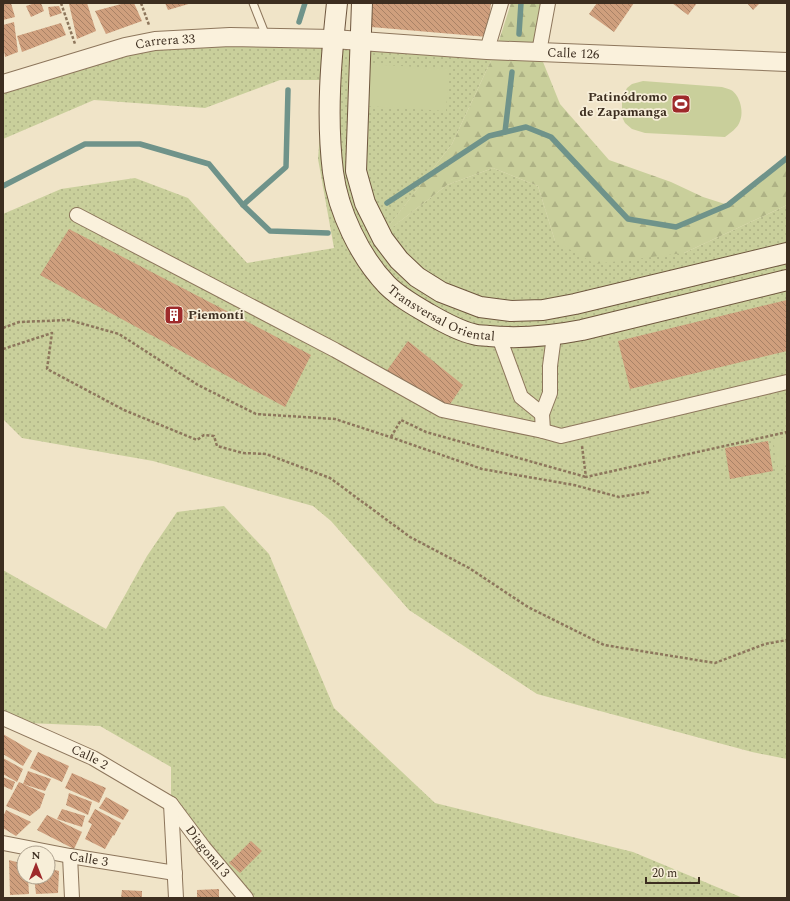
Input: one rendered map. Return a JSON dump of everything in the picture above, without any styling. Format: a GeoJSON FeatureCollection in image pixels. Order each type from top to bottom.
{"type":"FeatureCollection","features":[{"type":"Feature","properties":{"kind":"main road","name":"Transversal Oriental"},"geometry":{"type":"LineString","coordinates":[[337,3],[333,39],[330,119],[333,173],[341,206],[355,240],[372,266],[388,285],[412,304],[438,320],[473,334],[499,337],[554,336],[787,280]]}},
{"type":"Feature","properties":{"kind":"main road","name":"Transversal Oriental"},"geometry":{"type":"LineString","coordinates":[[362,3],[356,171],[364,203],[383,239],[399,260],[417,276],[441,292],[480,307],[511,311],[544,310],[575,304],[787,253]]}},
{"type":"Feature","properties":{"kind":"street"},"geometry":{"type":"LineString","coordinates":[[487,50],[501,3]]}},
{"type":"Feature","properties":{"kind":"street"},"geometry":{"type":"LineString","coordinates":[[539,52],[548,3]]}},
{"type":"Feature","properties":{"kind":"street","name":"Carrera 33"},"geometry":{"type":"LineString","coordinates":[[3,84],[125,47],[155,41],[230,37],[360,40]]}},
{"type":"Feature","properties":{"kind":"street","name":"Calle 126"},"geometry":{"type":"LineString","coordinates":[[360,40],[487,50],[787,62]]}},
{"type":"Feature","properties":{"kind":"street"},"geometry":{"type":"LineString","coordinates":[[77,215],[335,350],[442,410],[561,436],[787,382]]}},
{"type":"Feature","properties":{"kind":"street"},"geometry":{"type":"LineString","coordinates":[[543,431],[542,414],[550,393],[550,366],[554,336]]}},
{"type":"Feature","properties":{"kind":"street"},"geometry":{"type":"LineString","coordinates":[[499,337],[521,397],[542,414]]}},
{"type":"Feature","properties":{"kind":"street","name":"Calle 2"},"geometry":{"type":"LineString","coordinates":[[3,718],[93,758],[171,804]]}},
{"type":"Feature","properties":{"kind":"street"},"geometry":{"type":"LineString","coordinates":[[171,804],[176,898]]}},
{"type":"Feature","properties":{"kind":"street","name":"Diagonal 3"},"geometry":{"type":"LineString","coordinates":[[171,804],[204,848],[246,898]]}},
{"type":"Feature","properties":{"kind":"street","name":"Calle 3"},"geometry":{"type":"LineString","coordinates":[[3,843],[70,856],[175,873]]}},
{"type":"Feature","properties":{"kind":"street"},"geometry":{"type":"LineString","coordinates":[[70,856],[72,898]]}},
{"type":"Feature","properties":{"kind":"lane"},"geometry":{"type":"LineString","coordinates":[[253,3],[266,37]]}},
{"type":"Feature","properties":{"kind":"path"},"geometry":{"type":"LineString","coordinates":[[62,3],[80,60]]}},
{"type":"Feature","properties":{"kind":"path"},"geometry":{"type":"LineString","coordinates":[[141,3],[155,41]]}},
{"type":"Feature","properties":{"kind":"path"},"geometry":{"type":"LineString","coordinates":[[3,328],[19,322],[69,320],[119,334],[198,385],[256,414],[335,419],[482,469],[574,485],[619,497],[649,492]]}},
{"type":"Feature","properties":{"kind":"path"},"geometry":{"type":"LineString","coordinates":[[3,349],[52,333],[47,369],[124,410],[197,440],[204,435],[214,436],[217,446],[243,453],[266,454],[330,478],[410,537],[469,568],[528,607],[604,645],[715,663],[765,644],[787,640]]}},
{"type":"Feature","properties":{"kind":"path"},"geometry":{"type":"LineString","coordinates":[[390,437],[401,420],[426,432],[586,477],[787,432]]}},
{"type":"Feature","properties":{"kind":"path"},"geometry":{"type":"LineString","coordinates":[[581,431],[586,477]]}},
{"type":"Feature","properties":{"kind":"green space"},"geometry":{"type":"Polygon","coordinates":[[[511,3],[548,3],[539,52],[560,104],[609,160],[671,182],[703,197],[728,205],[787,158],[787,205],[684,253],[595,264],[555,241],[538,186],[493,168],[447,185],[381,236],[452,144],[496,50],[511,3]]]}},
{"type":"Feature","properties":{"kind":"green space"},"geometry":{"type":"Polygon","coordinates":[[[155,41],[496,50],[452,144],[382,235],[447,185],[493,168],[538,186],[555,241],[684,253],[787,205],[787,759],[752,752],[537,694],[409,610],[331,521],[313,506],[153,461],[22,438],[3,419],[3,214],[61,189],[135,178],[188,198],[247,263],[334,248],[318,159],[324,80],[280,80],[205,108],[94,100],[3,139],[3,84],[155,41]]]}},
{"type":"Feature","properties":{"kind":"green space"},"geometry":{"type":"Polygon","coordinates":[[[368,64],[449,69],[446,111],[365,106],[368,64]]]}},
{"type":"Feature","properties":{"kind":"green space","name":"Patinódromo de Zapamanga"},"geometry":{"type":"Polygon","coordinates":[[[643,81],[722,87],[730,90],[734,92],[739,100],[742,113],[739,124],[725,137],[645,133],[632,129],[625,123],[622,117],[622,98],[627,88],[632,84],[643,81]]]}},
{"type":"Feature","properties":{"kind":"green space"},"geometry":{"type":"Polygon","coordinates":[[[787,437],[787,465],[778,467],[773,440],[787,437]]]}},
{"type":"Feature","properties":{"kind":"green space"},"geometry":{"type":"Polygon","coordinates":[[[224,506],[269,554],[334,708],[435,803],[633,852],[743,898],[246,898],[171,804],[171,767],[100,726],[3,722],[3,570],[106,629],[147,556],[177,512],[224,506]]]}},
{"type":"Feature","properties":{"kind":"building"},"geometry":{"type":"Polygon","coordinates":[[[3,3],[11,3],[15,17],[3,20],[3,3]]]}},
{"type":"Feature","properties":{"kind":"building"},"geometry":{"type":"Polygon","coordinates":[[[41,3],[44,11],[31,17],[26,6],[41,3]]]}},
{"type":"Feature","properties":{"kind":"building"},"geometry":{"type":"Polygon","coordinates":[[[87,3],[96,31],[77,39],[69,4],[87,3]]]}},
{"type":"Feature","properties":{"kind":"building"},"geometry":{"type":"Polygon","coordinates":[[[125,3],[134,3],[142,21],[106,34],[95,11],[125,3]]]}},
{"type":"Feature","properties":{"kind":"building"},"geometry":{"type":"Polygon","coordinates":[[[165,3],[192,3],[168,10],[165,3]]]}},
{"type":"Feature","properties":{"kind":"building"},"geometry":{"type":"Polygon","coordinates":[[[373,3],[491,3],[488,37],[371,27],[373,3]]]}},
{"type":"Feature","properties":{"kind":"building"},"geometry":{"type":"Polygon","coordinates":[[[597,3],[634,3],[614,32],[589,14],[597,3]]]}},
{"type":"Feature","properties":{"kind":"building"},"geometry":{"type":"Polygon","coordinates":[[[672,3],[697,3],[688,15],[672,3]]]}},
{"type":"Feature","properties":{"kind":"building"},"geometry":{"type":"Polygon","coordinates":[[[747,3],[760,3],[753,10],[747,3]]]}},
{"type":"Feature","properties":{"kind":"building"},"geometry":{"type":"Polygon","coordinates":[[[59,6],[62,13],[50,17],[48,7],[59,6]]]}},
{"type":"Feature","properties":{"kind":"building"},"geometry":{"type":"Polygon","coordinates":[[[14,22],[18,52],[5,57],[3,25],[14,22]]]}},
{"type":"Feature","properties":{"kind":"building"},"geometry":{"type":"Polygon","coordinates":[[[61,23],[66,35],[22,52],[17,36],[61,23]]]}},
{"type":"Feature","properties":{"kind":"building","name":"Piemonti"},"geometry":{"type":"Polygon","coordinates":[[[69,229],[311,355],[285,407],[40,275],[69,229]]]}},
{"type":"Feature","properties":{"kind":"building"},"geometry":{"type":"Polygon","coordinates":[[[787,300],[787,351],[630,389],[618,341],[787,300]]]}},
{"type":"Feature","properties":{"kind":"building"},"geometry":{"type":"Polygon","coordinates":[[[408,341],[463,385],[446,410],[386,372],[408,341]]]}},
{"type":"Feature","properties":{"kind":"building"},"geometry":{"type":"Polygon","coordinates":[[[768,441],[773,471],[730,479],[725,448],[768,441]]]}},
{"type":"Feature","properties":{"kind":"building"},"geometry":{"type":"Polygon","coordinates":[[[3,734],[32,751],[23,766],[3,754],[3,734]]]}},
{"type":"Feature","properties":{"kind":"building"},"geometry":{"type":"Polygon","coordinates":[[[38,752],[69,766],[62,782],[30,768],[38,752]]]}},
{"type":"Feature","properties":{"kind":"building"},"geometry":{"type":"Polygon","coordinates":[[[3,758],[23,769],[17,782],[3,774],[3,758]]]}},
{"type":"Feature","properties":{"kind":"building"},"geometry":{"type":"Polygon","coordinates":[[[28,771],[51,779],[45,791],[23,784],[28,771]]]}},
{"type":"Feature","properties":{"kind":"building"},"geometry":{"type":"Polygon","coordinates":[[[72,773],[106,788],[99,803],[65,788],[72,773]]]}},
{"type":"Feature","properties":{"kind":"building"},"geometry":{"type":"Polygon","coordinates":[[[3,777],[15,782],[12,790],[3,786],[3,777]]]}},
{"type":"Feature","properties":{"kind":"building"},"geometry":{"type":"Polygon","coordinates":[[[19,782],[45,794],[40,808],[30,816],[6,806],[19,782]]]}},
{"type":"Feature","properties":{"kind":"building"},"geometry":{"type":"Polygon","coordinates":[[[69,793],[92,802],[88,815],[66,805],[69,793]]]}},
{"type":"Feature","properties":{"kind":"building"},"geometry":{"type":"Polygon","coordinates":[[[106,797],[129,810],[123,820],[99,808],[106,797]]]}},
{"type":"Feature","properties":{"kind":"building"},"geometry":{"type":"Polygon","coordinates":[[[62,809],[85,816],[82,827],[57,819],[62,809]]]}},
{"type":"Feature","properties":{"kind":"building"},"geometry":{"type":"Polygon","coordinates":[[[95,809],[121,823],[105,849],[85,839],[92,824],[88,822],[95,809]]]}},
{"type":"Feature","properties":{"kind":"building"},"geometry":{"type":"Polygon","coordinates":[[[6,810],[31,822],[16,836],[3,828],[3,817],[6,810]]]}},
{"type":"Feature","properties":{"kind":"building"},"geometry":{"type":"Polygon","coordinates":[[[47,815],[82,832],[74,849],[37,830],[47,815]]]}},
{"type":"Feature","properties":{"kind":"building"},"geometry":{"type":"Polygon","coordinates":[[[251,841],[262,851],[240,873],[229,863],[251,841]]]}},
{"type":"Feature","properties":{"kind":"building"},"geometry":{"type":"Polygon","coordinates":[[[9,860],[16,862],[16,885],[28,885],[29,894],[10,895],[9,860]]]}},
{"type":"Feature","properties":{"kind":"building"},"geometry":{"type":"Polygon","coordinates":[[[56,870],[59,871],[58,893],[36,894],[35,885],[56,885],[56,870]]]}},
{"type":"Feature","properties":{"kind":"building"},"geometry":{"type":"Polygon","coordinates":[[[219,889],[219,898],[197,898],[197,890],[219,889]]]}},
{"type":"Feature","properties":{"kind":"building"},"geometry":{"type":"Polygon","coordinates":[[[122,890],[142,891],[142,898],[121,898],[122,890]]]}},
{"type":"Feature","properties":{"kind":"waterway"},"geometry":{"type":"LineString","coordinates":[[299,22],[305,3]]}},
{"type":"Feature","properties":{"kind":"waterway"},"geometry":{"type":"LineString","coordinates":[[519,34],[521,3]]}},
{"type":"Feature","properties":{"kind":"waterway"},"geometry":{"type":"LineString","coordinates":[[505,132],[512,72]]}},
{"type":"Feature","properties":{"kind":"waterway"},"geometry":{"type":"LineString","coordinates":[[243,205],[286,167],[288,90]]}},
{"type":"Feature","properties":{"kind":"waterway"},"geometry":{"type":"LineString","coordinates":[[387,203],[489,136],[526,127],[551,137],[628,219],[676,227],[728,205],[787,158]]}},
{"type":"Feature","properties":{"kind":"waterway"},"geometry":{"type":"LineString","coordinates":[[3,186],[85,144],[140,144],[209,164],[243,205],[270,231],[328,233]]}},
{"type":"Feature","properties":{"kind":"place","name":"Patinódromo de Zapamanga"},"geometry":{"type":"Point","coordinates":[681,104]}},
{"type":"Feature","properties":{"kind":"place","name":"Piemonti"},"geometry":{"type":"Point","coordinates":[174,315]}}]}
